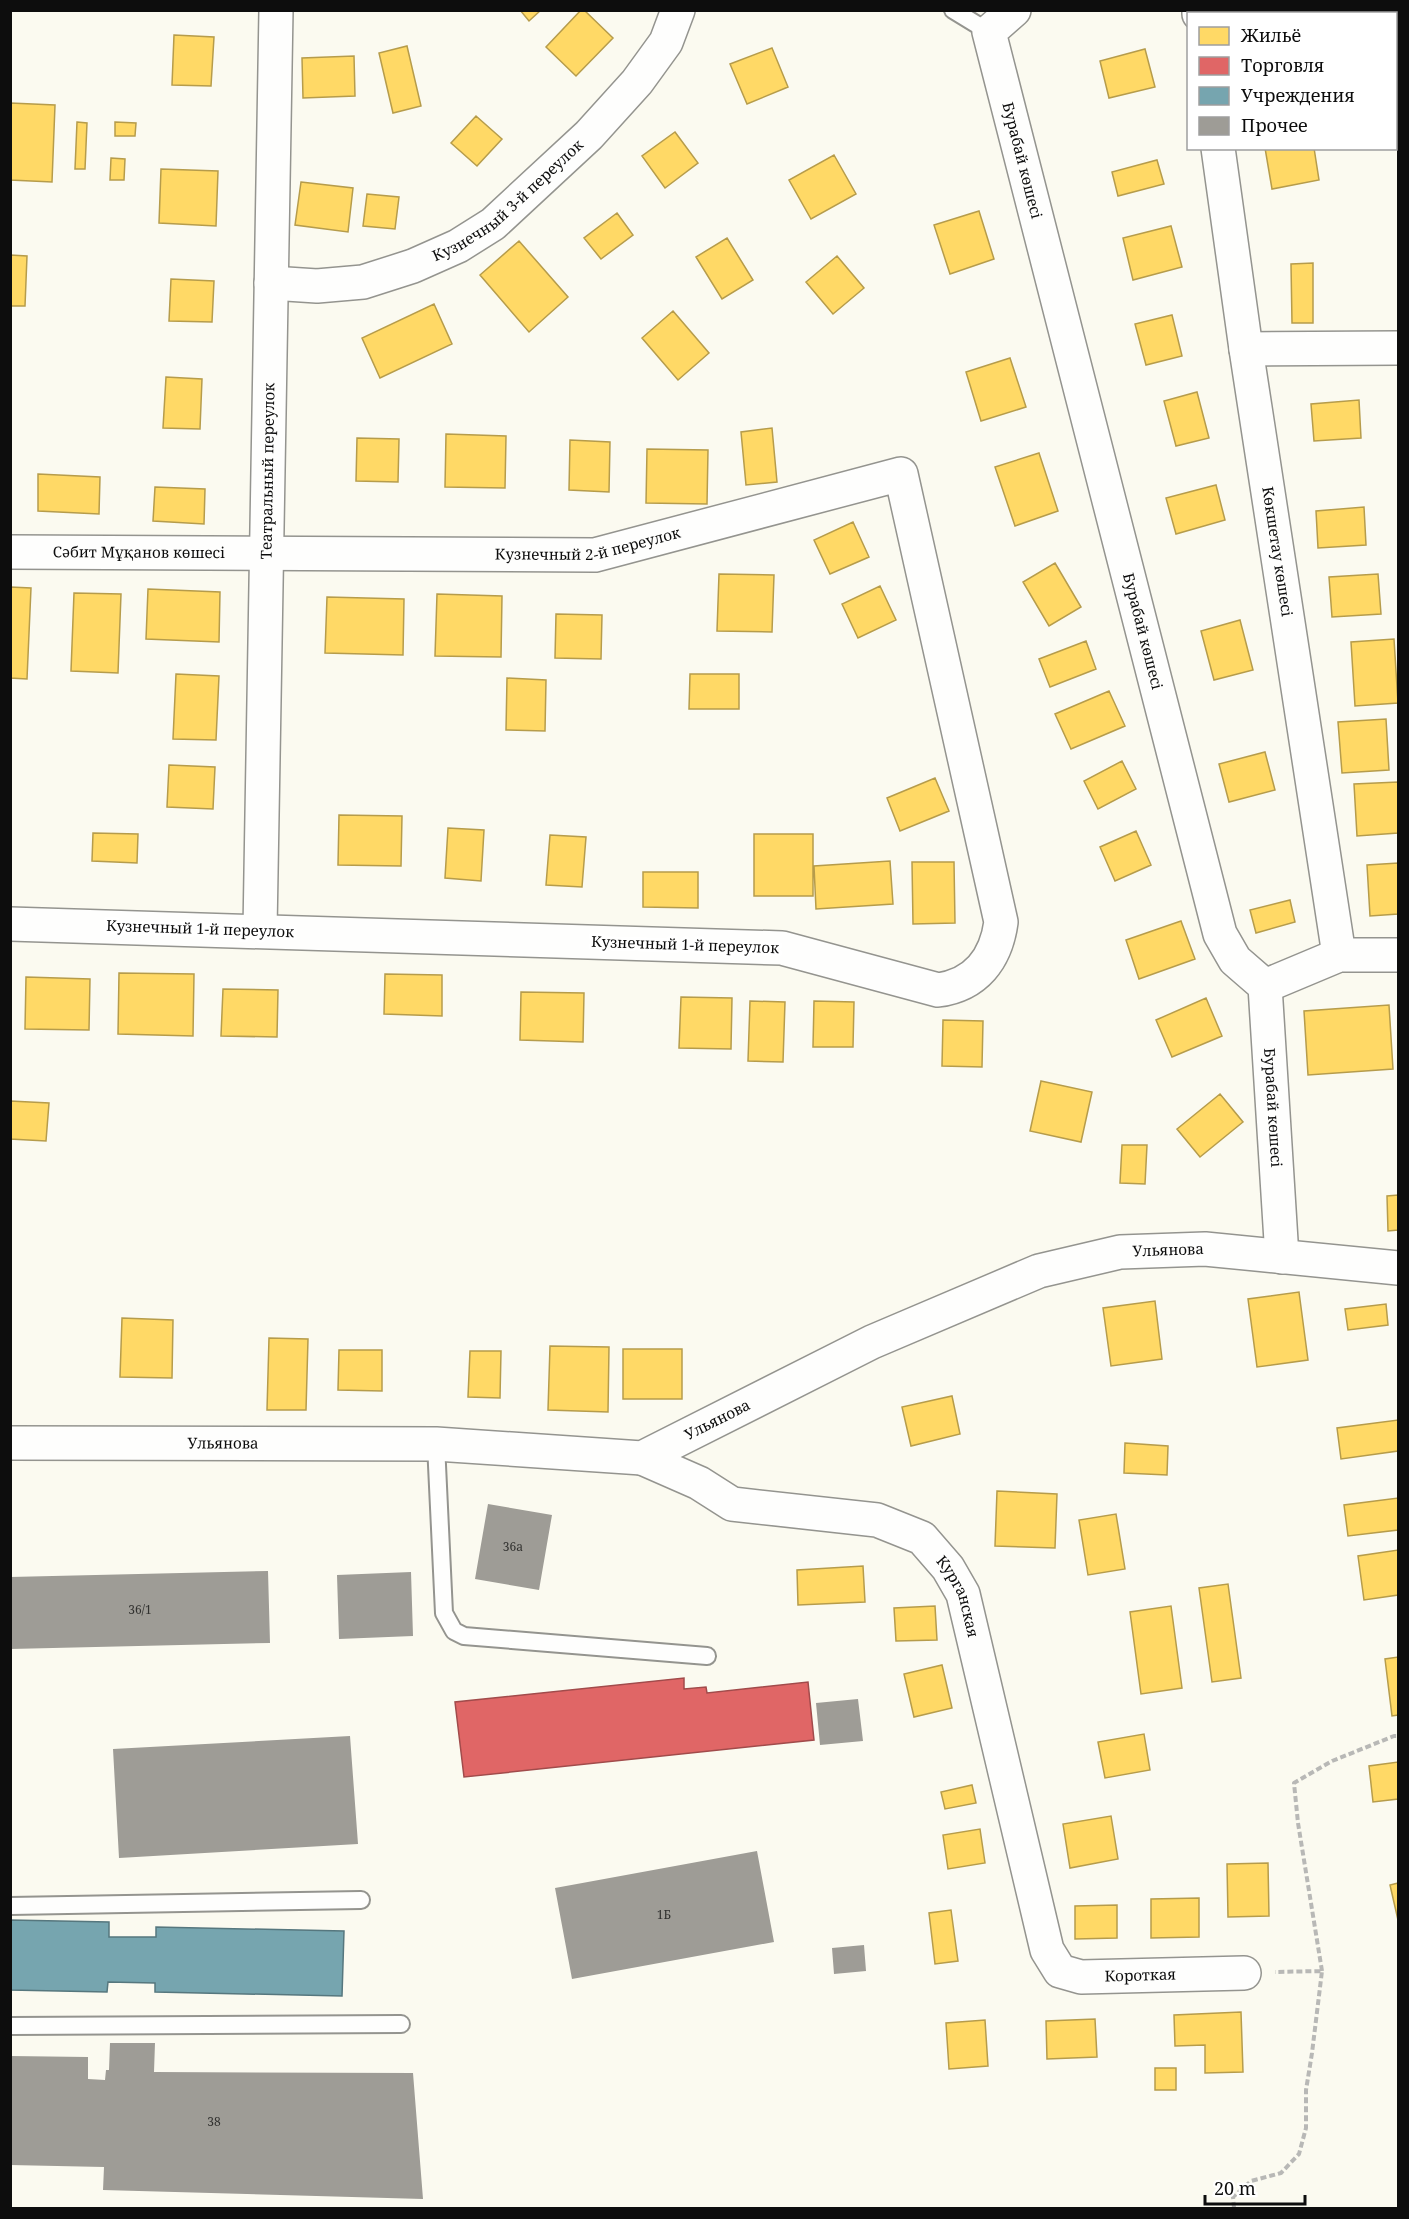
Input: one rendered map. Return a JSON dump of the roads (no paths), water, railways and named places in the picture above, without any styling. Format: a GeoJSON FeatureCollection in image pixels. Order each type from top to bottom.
{"type":"FeatureCollection","features":[{"type":"Feature","properties":{"kind":"street","name":"Театральный переулок"},"geometry":{"type":"LineString","coordinates":[[260,930],[276,10]]}},
{"type":"Feature","properties":{"kind":"street","name":"Кузнечный 3-й переулок"},"geometry":{"type":"LineString","coordinates":[[271,283],[318,286],[363,282],[413,266],[458,246],[493,224],[589,135],[637,82],[666,42],[678,10]]}},
{"type":"Feature","properties":{"kind":"street"},"geometry":{"type":"LineString","coordinates":[[989,32],[1014,10]]}},
{"type":"Feature","properties":{"kind":"street","name":"Бурабай көшесі"},"geometry":{"type":"LineString","coordinates":[[989,32],[1220,934],[1235,960],[1265,986],[1282,1257]]}},
{"type":"Feature","properties":{"kind":"street","name":"Көкшетау көшесі"},"geometry":{"type":"LineString","coordinates":[[1218,150],[1246,349],[1339,955]]}},
{"type":"Feature","properties":{"kind":"street"},"geometry":{"type":"LineString","coordinates":[[1246,349],[1398,348]]}},
{"type":"Feature","properties":{"kind":"street","name":"Кузнечный 2-й переулок"},"geometry":{"type":"LineString","coordinates":[[268,552],[595,555],[901,474]]}},
{"type":"Feature","properties":{"kind":"street","name":"Кузнечный 1-й переулок"},"geometry":{"type":"LineString","coordinates":[[10,924],[782,948],[938,990],[954,988],[969,980],[982,969],[998,941],[1001,922],[901,474]]}},
{"type":"Feature","properties":{"kind":"street","name":"Сәбит Мұқанов көшесі"},"geometry":{"type":"LineString","coordinates":[[10,552],[268,552]]}},
{"type":"Feature","properties":{"kind":"street"},"geometry":{"type":"LineString","coordinates":[[1265,986],[1339,955],[1398,955]]}},
{"type":"Feature","properties":{"kind":"street","name":"Ульянова"},"geometry":{"type":"LineString","coordinates":[[10,1443],[436,1444],[642,1458],[872,1342],[1039,1271],[1120,1252],[1205,1249],[1398,1268]]}},
{"type":"Feature","properties":{"kind":"street","name":"Курганская"},"geometry":{"type":"LineString","coordinates":[[642,1458],[699,1484],[732,1504],[877,1520],[922,1538],[948,1568],[963,1594],[1047,1950]]}},
{"type":"Feature","properties":{"kind":"street","name":"Короткая"},"geometry":{"type":"LineString","coordinates":[[1047,1950],[1060,1971],[1080,1977],[1244,1973]]}},
{"type":"Feature","properties":{"kind":"lane"},"geometry":{"type":"LineString","coordinates":[[953,10],[989,32]]}},
{"type":"Feature","properties":{"kind":"lane"},"geometry":{"type":"LineString","coordinates":[[436,1444],[444,1613],[454,1631],[464,1636],[707,1656]]}},
{"type":"Feature","properties":{"kind":"lane"},"geometry":{"type":"LineString","coordinates":[[10,1906],[360,1900]]}},
{"type":"Feature","properties":{"kind":"lane"},"geometry":{"type":"LineString","coordinates":[[10,2026],[401,2024]]}}]}
